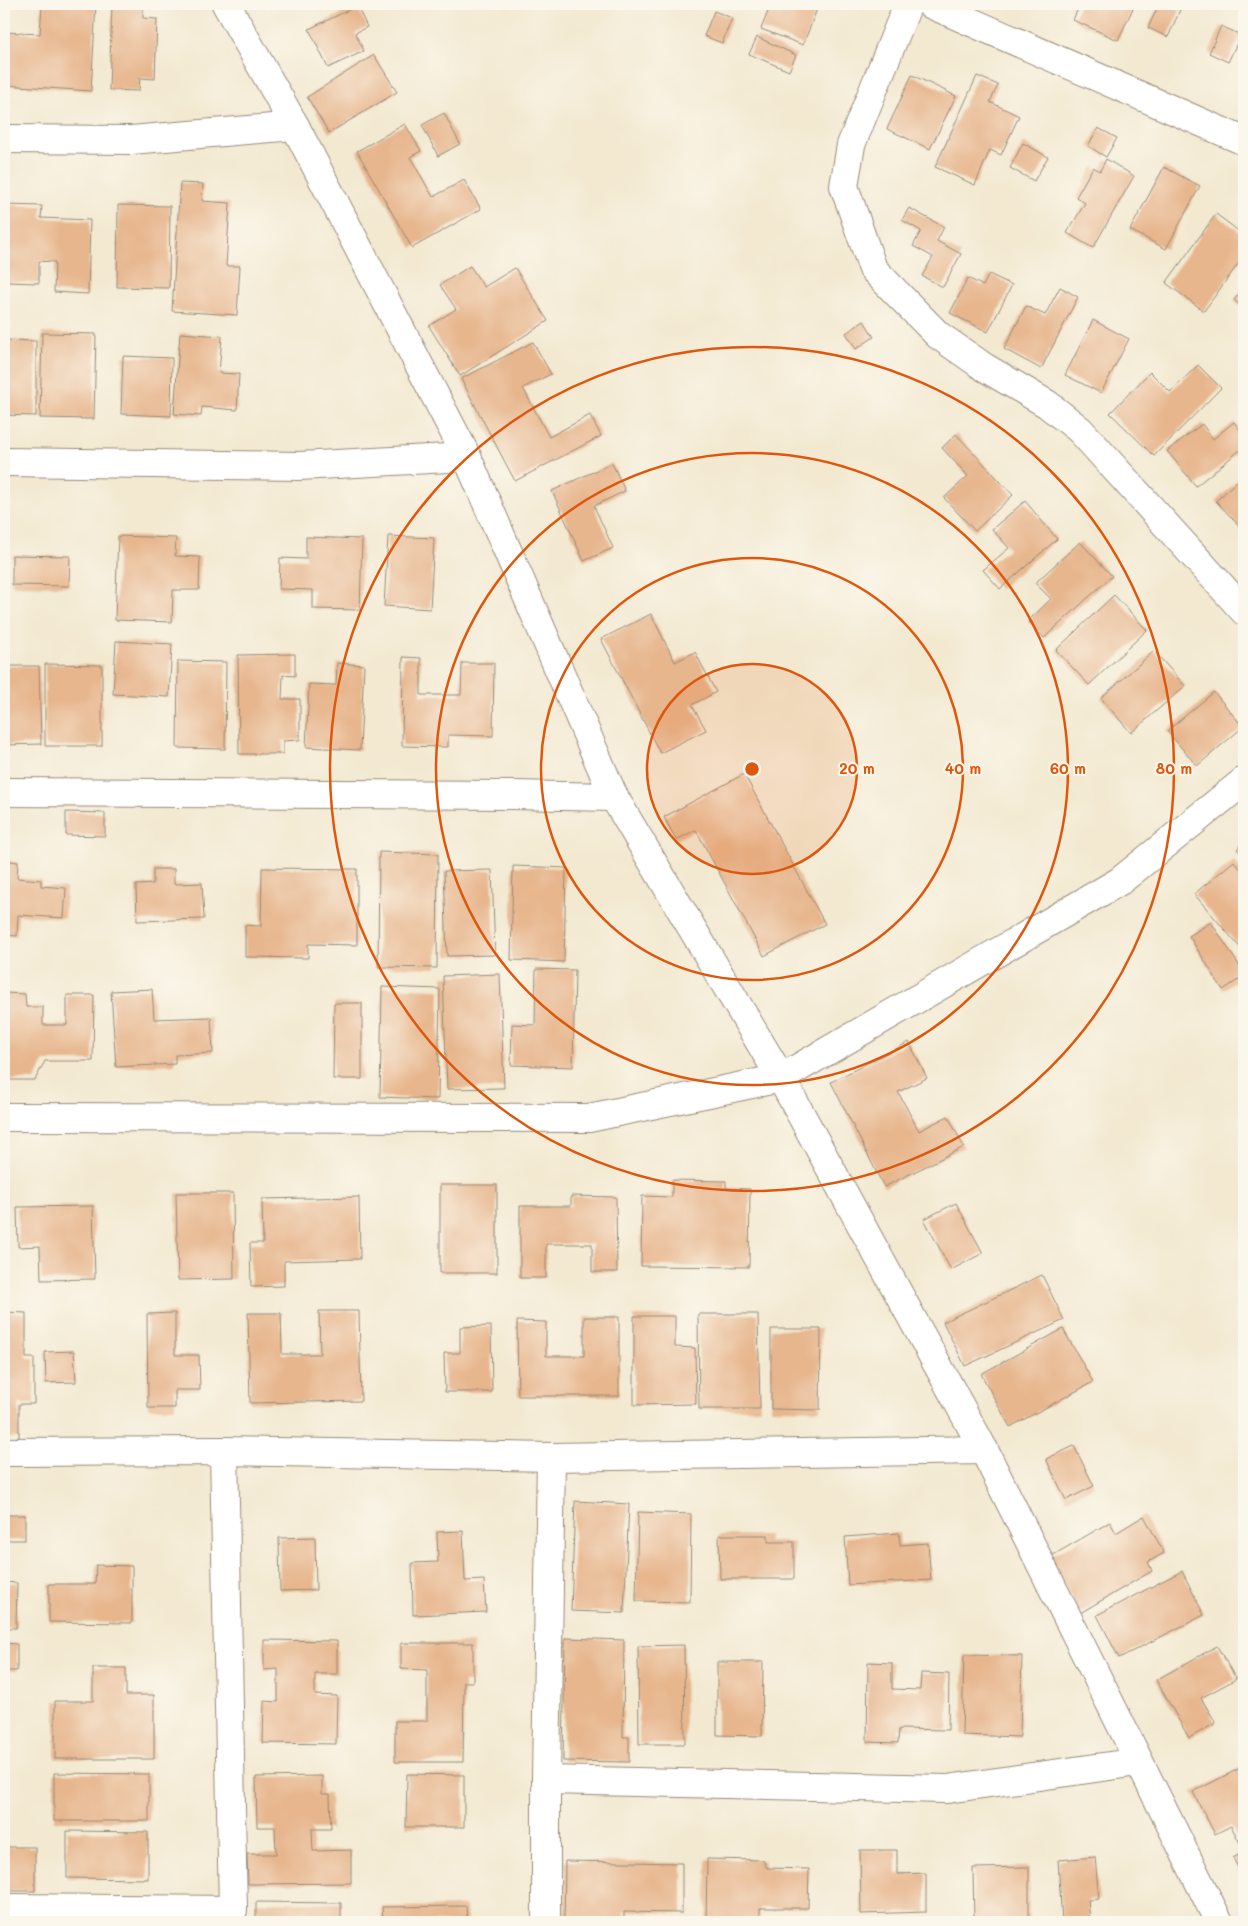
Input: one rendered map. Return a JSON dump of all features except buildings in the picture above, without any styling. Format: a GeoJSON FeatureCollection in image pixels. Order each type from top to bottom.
{"type":"FeatureCollection","features":[{"type":"Feature","properties":{"kind":"street"},"geometry":{"type":"LineString","coordinates":[[226,4],[295,126],[467,457],[614,797],[781,1078],[984,1450],[1219,1922]]}},
{"type":"Feature","properties":{"kind":"street"},"geometry":{"type":"LineString","coordinates":[[908,4],[851,145],[844,186],[873,269],[938,335],[984,367],[1047,404],[1080,430],[1244,611]]}},
{"type":"Feature","properties":{"kind":"street"},"geometry":{"type":"LineString","coordinates":[[930,4],[1244,141]]}},
{"type":"Feature","properties":{"kind":"street"},"geometry":{"type":"LineString","coordinates":[[4,139],[131,140],[295,126]]}},
{"type":"Feature","properties":{"kind":"street"},"geometry":{"type":"LineString","coordinates":[[4,462],[299,466],[467,457]]}},
{"type":"Feature","properties":{"kind":"street"},"geometry":{"type":"LineString","coordinates":[[4,1117],[589,1118],[781,1078],[1120,881],[1244,781]]}},
{"type":"Feature","properties":{"kind":"street"},"geometry":{"type":"LineString","coordinates":[[4,792],[614,797]]}},
{"type":"Feature","properties":{"kind":"street"},"geometry":{"type":"LineString","coordinates":[[4,1452],[224,1451],[551,1457],[984,1450]]}},
{"type":"Feature","properties":{"kind":"street"},"geometry":{"type":"LineString","coordinates":[[4,1908],[233,1916],[224,1451]]}},
{"type":"Feature","properties":{"kind":"street"},"geometry":{"type":"LineString","coordinates":[[546,1922],[546,1780],[551,1457]]}},
{"type":"Feature","properties":{"kind":"street"},"geometry":{"type":"LineString","coordinates":[[546,1780],[947,1789],[1138,1762]]}}]}
